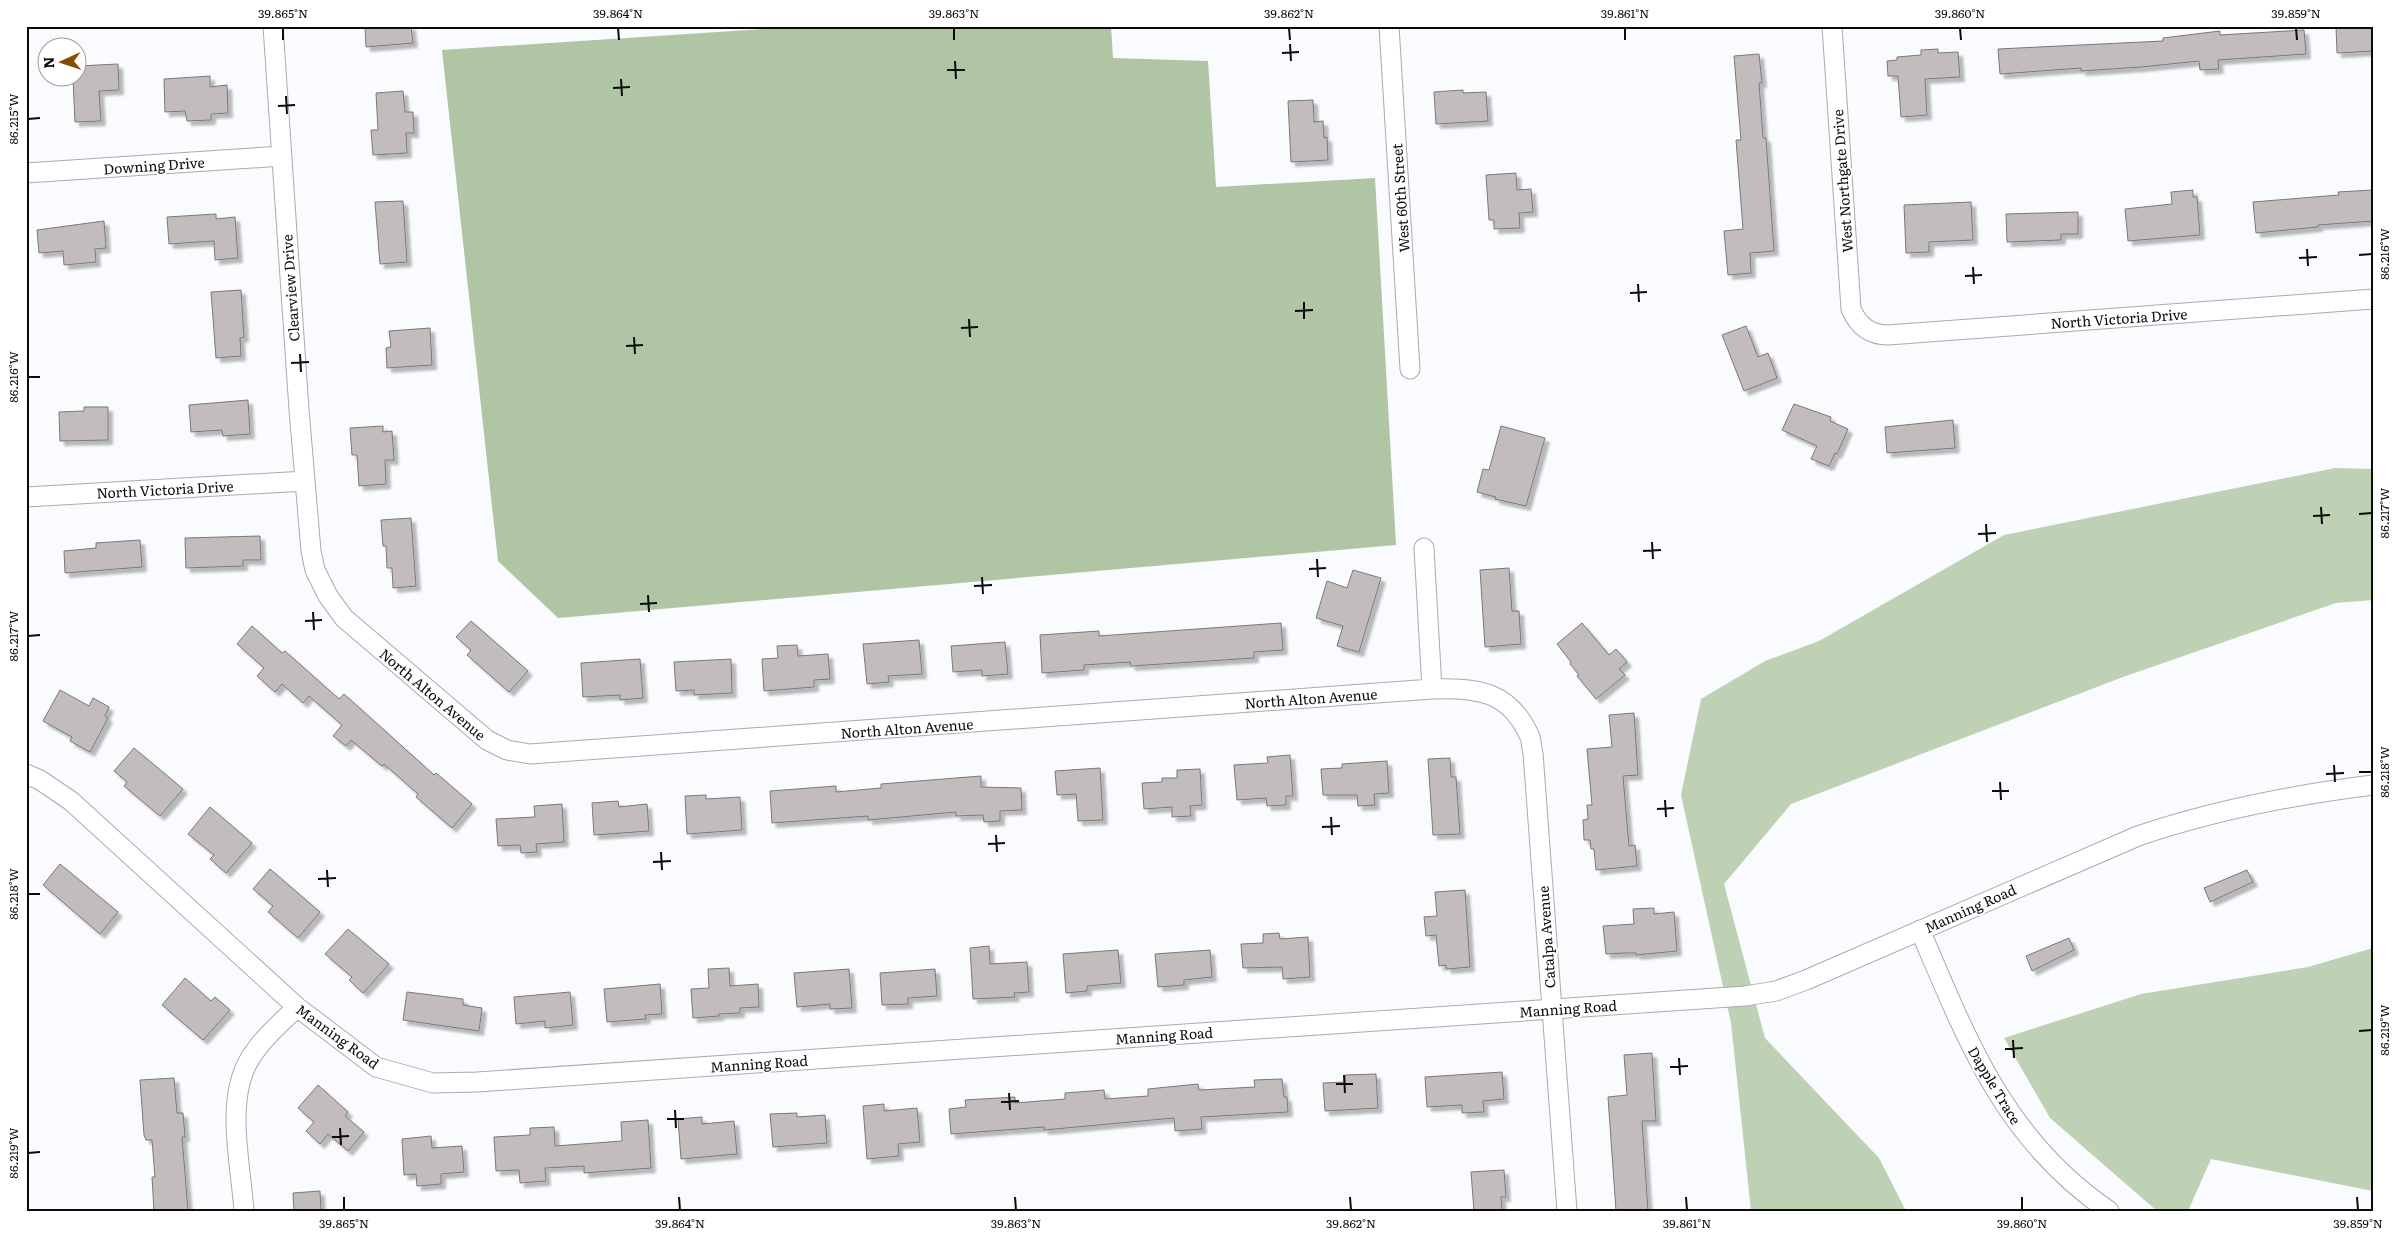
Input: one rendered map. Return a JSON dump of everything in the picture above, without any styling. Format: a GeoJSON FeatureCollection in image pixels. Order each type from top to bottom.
{"type":"FeatureCollection","features":[{"type":"Feature","properties":{"kind":"street","name":"Clearview Drive"},"geometry":{"type":"LineString","coordinates":[[273,26],[305,481],[315,570],[333,604]]}},
{"type":"Feature","properties":{"kind":"street","name":"West 60th Street"},"geometry":{"type":"LineString","coordinates":[[1389,26],[1410,369]]}},
{"type":"Feature","properties":{"kind":"street","name":"West Northgate Drive"},"geometry":{"type":"LineString","coordinates":[[1832,26],[1850,309],[1854,318],[1866,330]]}},
{"type":"Feature","properties":{"kind":"street","name":"Downing Drive"},"geometry":{"type":"LineString","coordinates":[[26,173],[282,156]]}},
{"type":"Feature","properties":{"kind":"street","name":"North Victoria Drive"},"geometry":{"type":"LineString","coordinates":[[1866,330],[1874,334],[1888,335],[2373,299]]}},
{"type":"Feature","properties":{"kind":"street","name":"North Victoria Drive"},"geometry":{"type":"LineString","coordinates":[[26,497],[305,481]]}},
{"type":"Feature","properties":{"kind":"street"},"geometry":{"type":"LineString","coordinates":[[1424,548],[1432,689]]}},
{"type":"Feature","properties":{"kind":"street","name":"North Alton Avenue"},"geometry":{"type":"LineString","coordinates":[[333,604],[344,618],[474,731],[500,746],[530,754],[1461,688],[1491,695],[1513,711],[1523,724]]}},
{"type":"Feature","properties":{"kind":"street","name":"Catalpa Avenue"},"geometry":{"type":"LineString","coordinates":[[1523,724],[1529,736],[1533,753],[1566,1211]]}},
{"type":"Feature","properties":{"kind":"street","name":"Manning Road"},"geometry":{"type":"LineString","coordinates":[[26,774],[40,780],[71,801],[297,1007],[376,1067],[433,1083],[477,1082],[1760,994],[1806,980],[2104,850],[2174,824],[2272,799],[2373,785]]}},
{"type":"Feature","properties":{"kind":"street","name":"Dapple Trace"},"geometry":{"type":"LineString","coordinates":[[1920,930],[1975,1056],[2010,1113],[2052,1163],[2073,1183],[2109,1211]]}},
{"type":"Feature","properties":{"kind":"street"},"geometry":{"type":"LineString","coordinates":[[244,1211],[236,1117],[238,1092],[243,1073],[253,1054],[264,1039],[297,1007]]}},
{"type":"Feature","properties":{"kind":"green space"},"geometry":{"type":"Polygon","coordinates":[[[809,26],[1111,26],[1113,58],[1208,61],[1216,187],[1375,178],[1396,545],[558,618],[498,561],[442,50],[809,26]]]}},
{"type":"Feature","properties":{"kind":"green space"},"geometry":{"type":"Polygon","coordinates":[[[2335,468],[2373,469],[2373,600],[2336,603],[2123,677],[1791,804],[1724,884],[1765,1038],[1879,1158],[1906,1211],[1751,1211],[1731,1023],[1681,795],[1701,699],[1765,661],[1819,641],[2004,535],[2335,468]]]}},
{"type":"Feature","properties":{"kind":"green space"},"geometry":{"type":"Polygon","coordinates":[[[2373,948],[2373,1191],[2211,1159],[2188,1211],[2157,1211],[2050,1118],[2004,1038],[2141,994],[2308,967],[2373,948]]]}},
{"type":"Feature","properties":{"kind":"building"},"geometry":{"type":"Polygon","coordinates":[[[365,26],[411,26],[413,43],[366,47],[365,26]]]}},
{"type":"Feature","properties":{"kind":"building"},"geometry":{"type":"Polygon","coordinates":[[[2336,26],[2373,26],[2373,51],[2337,53],[2336,26]]]}},
{"type":"Feature","properties":{"kind":"building"},"geometry":{"type":"Polygon","coordinates":[[[2304,30],[2306,54],[2218,60],[2219,69],[2200,70],[2199,61],[2081,71],[2081,68],[2000,74],[1998,49],[2163,41],[2163,38],[2220,31],[2220,35],[2304,30]]]}},
{"type":"Feature","properties":{"kind":"building"},"geometry":{"type":"Polygon","coordinates":[[[1938,49],[1938,53],[1958,52],[1960,77],[1925,79],[1927,115],[1901,117],[1898,76],[1888,76],[1887,61],[1897,60],[1897,57],[1921,55],[1921,50],[1938,49]]]}},
{"type":"Feature","properties":{"kind":"building"},"geometry":{"type":"Polygon","coordinates":[[[1759,54],[1762,83],[1759,83],[1763,138],[1766,138],[1774,251],[1750,253],[1751,273],[1728,275],[1724,231],[1743,229],[1736,140],[1741,140],[1734,56],[1759,54]]]}},
{"type":"Feature","properties":{"kind":"building"},"geometry":{"type":"Polygon","coordinates":[[[118,64],[119,90],[99,91],[101,121],[75,122],[73,88],[88,88],[88,66],[118,64]]]}},
{"type":"Feature","properties":{"kind":"building"},"geometry":{"type":"Polygon","coordinates":[[[210,76],[210,87],[227,85],[228,113],[211,114],[211,120],[187,121],[185,111],[165,112],[164,79],[210,76]]]}},
{"type":"Feature","properties":{"kind":"building"},"geometry":{"type":"Polygon","coordinates":[[[1463,90],[1463,93],[1486,92],[1488,121],[1436,124],[1434,92],[1463,90]]]}},
{"type":"Feature","properties":{"kind":"building"},"geometry":{"type":"Polygon","coordinates":[[[403,91],[405,112],[413,112],[414,133],[406,133],[407,153],[373,155],[371,130],[378,130],[376,93],[403,91]]]}},
{"type":"Feature","properties":{"kind":"building"},"geometry":{"type":"Polygon","coordinates":[[[1313,100],[1314,122],[1323,121],[1324,138],[1327,137],[1328,160],[1291,162],[1288,101],[1313,100]]]}},
{"type":"Feature","properties":{"kind":"building"},"geometry":{"type":"Polygon","coordinates":[[[1516,173],[1517,190],[1531,189],[1533,212],[1519,213],[1520,228],[1494,229],[1494,220],[1489,220],[1486,175],[1516,173]]]}},
{"type":"Feature","properties":{"kind":"building"},"geometry":{"type":"Polygon","coordinates":[[[2193,190],[2193,197],[2197,197],[2200,235],[2128,241],[2125,209],[2172,204],[2171,192],[2193,190]]]}},
{"type":"Feature","properties":{"kind":"building"},"geometry":{"type":"Polygon","coordinates":[[[2373,190],[2373,221],[2318,225],[2318,227],[2256,233],[2253,202],[2339,195],[2338,192],[2373,190]]]}},
{"type":"Feature","properties":{"kind":"building"},"geometry":{"type":"Polygon","coordinates":[[[403,201],[407,262],[380,264],[375,202],[403,201]]]}},
{"type":"Feature","properties":{"kind":"building"},"geometry":{"type":"Polygon","coordinates":[[[1971,202],[1973,240],[1929,242],[1929,252],[1906,253],[1904,205],[1971,202]]]}},
{"type":"Feature","properties":{"kind":"building"},"geometry":{"type":"Polygon","coordinates":[[[2078,212],[2078,234],[2061,234],[2061,240],[2007,242],[2006,214],[2078,212]]]}},
{"type":"Feature","properties":{"kind":"building"},"geometry":{"type":"Polygon","coordinates":[[[216,214],[216,219],[235,217],[238,258],[215,260],[214,241],[169,244],[167,217],[216,214]]]}},
{"type":"Feature","properties":{"kind":"building"},"geometry":{"type":"Polygon","coordinates":[[[104,221],[106,248],[95,249],[96,262],[64,265],[63,251],[39,253],[37,230],[104,221]]]}},
{"type":"Feature","properties":{"kind":"building"},"geometry":{"type":"Polygon","coordinates":[[[241,290],[244,337],[240,338],[241,356],[216,358],[211,292],[241,290]]]}},
{"type":"Feature","properties":{"kind":"building"},"geometry":{"type":"Polygon","coordinates":[[[1746,326],[1758,357],[1768,353],[1777,378],[1744,391],[1722,335],[1746,326]]]}},
{"type":"Feature","properties":{"kind":"building"},"geometry":{"type":"Polygon","coordinates":[[[430,328],[432,365],[387,368],[386,348],[391,347],[389,331],[430,328]]]}},
{"type":"Feature","properties":{"kind":"building"},"geometry":{"type":"Polygon","coordinates":[[[248,400],[250,434],[223,436],[222,430],[191,432],[189,405],[248,400]]]}},
{"type":"Feature","properties":{"kind":"building"},"geometry":{"type":"Polygon","coordinates":[[[1794,404],[1831,417],[1830,421],[1848,429],[1837,454],[1835,453],[1829,466],[1811,459],[1817,446],[1782,430],[1794,404]]]}},
{"type":"Feature","properties":{"kind":"building"},"geometry":{"type":"Polygon","coordinates":[[[84,407],[108,407],[108,440],[60,441],[59,412],[84,411],[84,407]]]}},
{"type":"Feature","properties":{"kind":"building"},"geometry":{"type":"Polygon","coordinates":[[[1953,420],[1955,448],[1887,453],[1885,427],[1953,420]]]}},
{"type":"Feature","properties":{"kind":"building"},"geometry":{"type":"Polygon","coordinates":[[[383,426],[383,432],[392,431],[394,460],[385,460],[386,484],[359,486],[357,455],[352,455],[350,428],[383,426]]]}},
{"type":"Feature","properties":{"kind":"building"},"geometry":{"type":"Polygon","coordinates":[[[1501,426],[1545,438],[1526,506],[1495,499],[1496,497],[1477,492],[1483,469],[1489,470],[1501,426]]]}},
{"type":"Feature","properties":{"kind":"building"},"geometry":{"type":"Polygon","coordinates":[[[411,518],[416,586],[393,588],[392,568],[387,568],[386,546],[383,546],[381,520],[411,518]]]}},
{"type":"Feature","properties":{"kind":"building"},"geometry":{"type":"Polygon","coordinates":[[[260,536],[261,560],[243,560],[243,566],[186,568],[185,538],[260,536]]]}},
{"type":"Feature","properties":{"kind":"building"},"geometry":{"type":"Polygon","coordinates":[[[140,540],[142,567],[65,573],[64,551],[96,548],[96,543],[140,540]]]}},
{"type":"Feature","properties":{"kind":"building"},"geometry":{"type":"Polygon","coordinates":[[[1509,568],[1512,611],[1519,611],[1521,644],[1485,647],[1480,570],[1509,568]]]}},
{"type":"Feature","properties":{"kind":"building"},"geometry":{"type":"Polygon","coordinates":[[[1353,570],[1381,578],[1359,652],[1337,646],[1343,626],[1316,618],[1327,581],[1347,588],[1353,570]]]}},
{"type":"Feature","properties":{"kind":"building"},"geometry":{"type":"Polygon","coordinates":[[[471,621],[528,671],[509,692],[467,655],[471,650],[456,637],[471,621]]]}},
{"type":"Feature","properties":{"kind":"building"},"geometry":{"type":"Polygon","coordinates":[[[1281,623],[1283,650],[1254,652],[1254,658],[1131,666],[1130,662],[1084,665],[1084,670],[1042,673],[1040,635],[1099,631],[1099,636],[1281,623]]]}},
{"type":"Feature","properties":{"kind":"building"},"geometry":{"type":"Polygon","coordinates":[[[1582,623],[1609,655],[1616,649],[1627,662],[1619,669],[1625,675],[1596,699],[1577,676],[1579,675],[1570,664],[1571,662],[1557,644],[1582,623]]]}},
{"type":"Feature","properties":{"kind":"building"},"geometry":{"type":"Polygon","coordinates":[[[252,626],[282,653],[285,651],[339,699],[344,694],[434,775],[436,773],[472,804],[452,828],[416,797],[418,794],[384,764],[382,766],[351,740],[346,746],[333,736],[342,725],[309,696],[303,703],[282,684],[275,692],[257,676],[264,668],[237,644],[252,626]]]}},
{"type":"Feature","properties":{"kind":"building"},"geometry":{"type":"Polygon","coordinates":[[[919,640],[922,674],[888,676],[889,682],[867,684],[863,644],[919,640]]]}},
{"type":"Feature","properties":{"kind":"building"},"geometry":{"type":"Polygon","coordinates":[[[1005,642],[1008,674],[982,676],[982,670],[953,672],[951,646],[1005,642]]]}},
{"type":"Feature","properties":{"kind":"building"},"geometry":{"type":"Polygon","coordinates":[[[797,645],[798,656],[828,654],[830,679],[814,680],[814,687],[764,691],[762,659],[778,658],[777,646],[797,645]]]}},
{"type":"Feature","properties":{"kind":"building"},"geometry":{"type":"Polygon","coordinates":[[[640,659],[643,698],[620,700],[620,695],[583,697],[581,663],[640,659]]]}},
{"type":"Feature","properties":{"kind":"building"},"geometry":{"type":"Polygon","coordinates":[[[731,659],[732,693],[694,695],[694,690],[676,691],[674,662],[731,659]]]}},
{"type":"Feature","properties":{"kind":"building"},"geometry":{"type":"Polygon","coordinates":[[[60,690],[89,706],[93,698],[109,707],[105,716],[108,718],[90,752],[70,741],[72,737],[43,721],[60,690]]]}},
{"type":"Feature","properties":{"kind":"building"},"geometry":{"type":"Polygon","coordinates":[[[1634,713],[1638,775],[1623,776],[1629,846],[1635,845],[1637,866],[1596,870],[1594,849],[1591,849],[1590,840],[1584,840],[1583,820],[1588,819],[1587,805],[1592,805],[1587,749],[1612,747],[1609,715],[1634,713]]]}},
{"type":"Feature","properties":{"kind":"building"},"geometry":{"type":"Polygon","coordinates":[[[134,748],[183,789],[160,816],[124,786],[127,782],[114,771],[134,748]]]}},
{"type":"Feature","properties":{"kind":"building"},"geometry":{"type":"Polygon","coordinates":[[[1290,755],[1293,796],[1286,796],[1286,805],[1267,806],[1266,798],[1237,800],[1234,765],[1268,763],[1267,757],[1290,755]]]}},
{"type":"Feature","properties":{"kind":"building"},"geometry":{"type":"Polygon","coordinates":[[[1450,758],[1451,777],[1456,777],[1460,834],[1433,835],[1428,759],[1450,758]]]}},
{"type":"Feature","properties":{"kind":"building"},"geometry":{"type":"Polygon","coordinates":[[[1387,761],[1389,793],[1374,794],[1375,805],[1358,806],[1357,795],[1323,795],[1321,769],[1342,768],[1342,764],[1387,761]]]}},
{"type":"Feature","properties":{"kind":"building"},"geometry":{"type":"Polygon","coordinates":[[[1100,768],[1103,820],[1078,821],[1076,794],[1057,795],[1055,771],[1100,768]]]}},
{"type":"Feature","properties":{"kind":"building"},"geometry":{"type":"Polygon","coordinates":[[[1200,769],[1202,805],[1190,806],[1191,816],[1172,817],[1172,807],[1144,809],[1142,783],[1162,782],[1162,778],[1177,778],[1177,770],[1200,769]]]}},
{"type":"Feature","properties":{"kind":"building"},"geometry":{"type":"Polygon","coordinates":[[[981,776],[981,787],[1021,788],[1022,810],[1000,811],[1000,821],[984,822],[983,815],[956,816],[956,812],[868,820],[868,816],[772,823],[770,791],[836,786],[836,792],[881,788],[881,784],[981,776]]]}},
{"type":"Feature","properties":{"kind":"building"},"geometry":{"type":"Polygon","coordinates":[[[706,795],[706,799],[740,797],[742,830],[687,834],[685,796],[706,795]]]}},
{"type":"Feature","properties":{"kind":"building"},"geometry":{"type":"Polygon","coordinates":[[[618,801],[619,807],[647,804],[649,831],[594,835],[592,803],[618,801]]]}},
{"type":"Feature","properties":{"kind":"building"},"geometry":{"type":"Polygon","coordinates":[[[562,804],[564,842],[536,844],[537,852],[521,853],[520,845],[498,846],[496,819],[535,817],[534,806],[562,804]]]}},
{"type":"Feature","properties":{"kind":"building"},"geometry":{"type":"Polygon","coordinates":[[[210,807],[252,843],[226,873],[210,859],[214,855],[188,834],[210,807]]]}},
{"type":"Feature","properties":{"kind":"building"},"geometry":{"type":"Polygon","coordinates":[[[60,864],[118,912],[100,934],[43,885],[60,864]]]}},
{"type":"Feature","properties":{"kind":"building"},"geometry":{"type":"Polygon","coordinates":[[[270,869],[320,912],[298,938],[268,912],[273,906],[253,889],[270,869]]]}},
{"type":"Feature","properties":{"kind":"building"},"geometry":{"type":"Polygon","coordinates":[[[2247,870],[2253,882],[2210,902],[2204,888],[2247,870]]]}},
{"type":"Feature","properties":{"kind":"building"},"geometry":{"type":"Polygon","coordinates":[[[1465,890],[1470,967],[1447,969],[1446,965],[1439,966],[1436,935],[1426,936],[1424,917],[1437,916],[1435,892],[1465,890]]]}},
{"type":"Feature","properties":{"kind":"building"},"geometry":{"type":"Polygon","coordinates":[[[1654,908],[1654,914],[1674,912],[1677,951],[1636,955],[1636,953],[1606,954],[1603,926],[1634,924],[1633,909],[1654,908]]]}},
{"type":"Feature","properties":{"kind":"building"},"geometry":{"type":"Polygon","coordinates":[[[348,929],[389,964],[363,993],[349,980],[352,977],[325,954],[348,929]]]}},
{"type":"Feature","properties":{"kind":"building"},"geometry":{"type":"Polygon","coordinates":[[[1279,933],[1280,939],[1308,937],[1310,977],[1283,979],[1282,967],[1243,968],[1241,944],[1263,943],[1263,934],[1279,933]]]}},
{"type":"Feature","properties":{"kind":"building"},"geometry":{"type":"Polygon","coordinates":[[[2069,938],[2074,950],[2032,971],[2026,956],[2069,938]]]}},
{"type":"Feature","properties":{"kind":"building"},"geometry":{"type":"Polygon","coordinates":[[[989,946],[990,964],[1027,962],[1029,992],[1014,993],[1015,997],[973,999],[970,948],[989,946]]]}},
{"type":"Feature","properties":{"kind":"building"},"geometry":{"type":"Polygon","coordinates":[[[1118,950],[1121,983],[1087,986],[1087,991],[1066,993],[1063,954],[1118,950]]]}},
{"type":"Feature","properties":{"kind":"building"},"geometry":{"type":"Polygon","coordinates":[[[1210,950],[1212,977],[1184,980],[1184,985],[1158,987],[1155,954],[1210,950]]]}},
{"type":"Feature","properties":{"kind":"building"},"geometry":{"type":"Polygon","coordinates":[[[729,968],[730,986],[758,984],[759,1007],[740,1008],[740,1013],[693,1018],[691,989],[709,988],[708,969],[729,968]]]}},
{"type":"Feature","properties":{"kind":"building"},"geometry":{"type":"Polygon","coordinates":[[[849,969],[852,1008],[830,1009],[830,1004],[797,1007],[794,973],[849,969]]]}},
{"type":"Feature","properties":{"kind":"building"},"geometry":{"type":"Polygon","coordinates":[[[935,969],[937,996],[908,998],[908,1004],[882,1005],[880,973],[935,969]]]}},
{"type":"Feature","properties":{"kind":"building"},"geometry":{"type":"Polygon","coordinates":[[[185,978],[211,1001],[215,997],[230,1010],[203,1040],[162,1005],[185,978]]]}},
{"type":"Feature","properties":{"kind":"building"},"geometry":{"type":"Polygon","coordinates":[[[660,984],[662,1014],[645,1015],[646,1019],[607,1022],[604,989],[660,984]]]}},
{"type":"Feature","properties":{"kind":"building"},"geometry":{"type":"Polygon","coordinates":[[[407,992],[463,999],[463,1005],[482,1008],[479,1031],[403,1020],[407,992]]]}},
{"type":"Feature","properties":{"kind":"building"},"geometry":{"type":"Polygon","coordinates":[[[570,992],[573,1025],[545,1028],[545,1021],[516,1024],[514,997],[570,992]]]}},
{"type":"Feature","properties":{"kind":"building"},"geometry":{"type":"Polygon","coordinates":[[[1652,1053],[1656,1121],[1642,1121],[1648,1211],[1616,1211],[1608,1097],[1627,1095],[1624,1055],[1652,1053]]]}},
{"type":"Feature","properties":{"kind":"building"},"geometry":{"type":"Polygon","coordinates":[[[1502,1072],[1504,1099],[1483,1101],[1484,1112],[1462,1113],[1462,1105],[1427,1107],[1425,1077],[1502,1072]]]}},
{"type":"Feature","properties":{"kind":"building"},"geometry":{"type":"Polygon","coordinates":[[[1376,1074],[1378,1108],[1325,1111],[1323,1083],[1345,1082],[1345,1075],[1376,1074]]]}},
{"type":"Feature","properties":{"kind":"building"},"geometry":{"type":"Polygon","coordinates":[[[174,1078],[177,1113],[183,1113],[185,1137],[182,1137],[188,1211],[154,1211],[152,1177],[155,1177],[152,1140],[146,1140],[144,1135],[140,1080],[174,1078]]]}},
{"type":"Feature","properties":{"kind":"building"},"geometry":{"type":"Polygon","coordinates":[[[1282,1079],[1284,1097],[1287,1097],[1288,1112],[1201,1117],[1202,1129],[1175,1131],[1174,1118],[1044,1130],[1044,1127],[951,1134],[949,1109],[966,1107],[965,1100],[1015,1097],[1015,1103],[1065,1099],[1065,1093],[1104,1090],[1105,1099],[1148,1096],[1148,1089],[1198,1084],[1199,1090],[1255,1087],[1254,1080],[1282,1079]]]}},
{"type":"Feature","properties":{"kind":"building"},"geometry":{"type":"Polygon","coordinates":[[[318,1085],[348,1112],[345,1116],[364,1132],[348,1151],[328,1134],[320,1144],[306,1131],[314,1122],[298,1108],[318,1085]]]}},
{"type":"Feature","properties":{"kind":"building"},"geometry":{"type":"Polygon","coordinates":[[[884,1104],[884,1111],[917,1108],[920,1142],[898,1144],[899,1156],[867,1159],[863,1106],[884,1104]]]}},
{"type":"Feature","properties":{"kind":"building"},"geometry":{"type":"Polygon","coordinates":[[[797,1113],[797,1117],[825,1115],[827,1143],[773,1147],[770,1114],[797,1113]]]}},
{"type":"Feature","properties":{"kind":"building"},"geometry":{"type":"Polygon","coordinates":[[[702,1117],[702,1124],[734,1121],[737,1154],[681,1159],[678,1119],[702,1117]]]}},
{"type":"Feature","properties":{"kind":"building"},"geometry":{"type":"Polygon","coordinates":[[[648,1120],[651,1168],[584,1173],[584,1166],[545,1168],[546,1181],[520,1183],[519,1170],[496,1171],[494,1137],[530,1135],[530,1128],[554,1127],[555,1146],[622,1141],[621,1122],[648,1120]]]}},
{"type":"Feature","properties":{"kind":"building"},"geometry":{"type":"Polygon","coordinates":[[[431,1136],[432,1148],[462,1146],[464,1172],[441,1174],[441,1184],[417,1186],[416,1174],[404,1175],[402,1139],[431,1136]]]}},
{"type":"Feature","properties":{"kind":"building"},"geometry":{"type":"Polygon","coordinates":[[[1504,1170],[1506,1197],[1501,1197],[1502,1211],[1474,1211],[1471,1172],[1504,1170]]]}},
{"type":"Feature","properties":{"kind":"building"},"geometry":{"type":"Polygon","coordinates":[[[320,1191],[321,1211],[294,1211],[293,1193],[320,1191]]]}}]}
